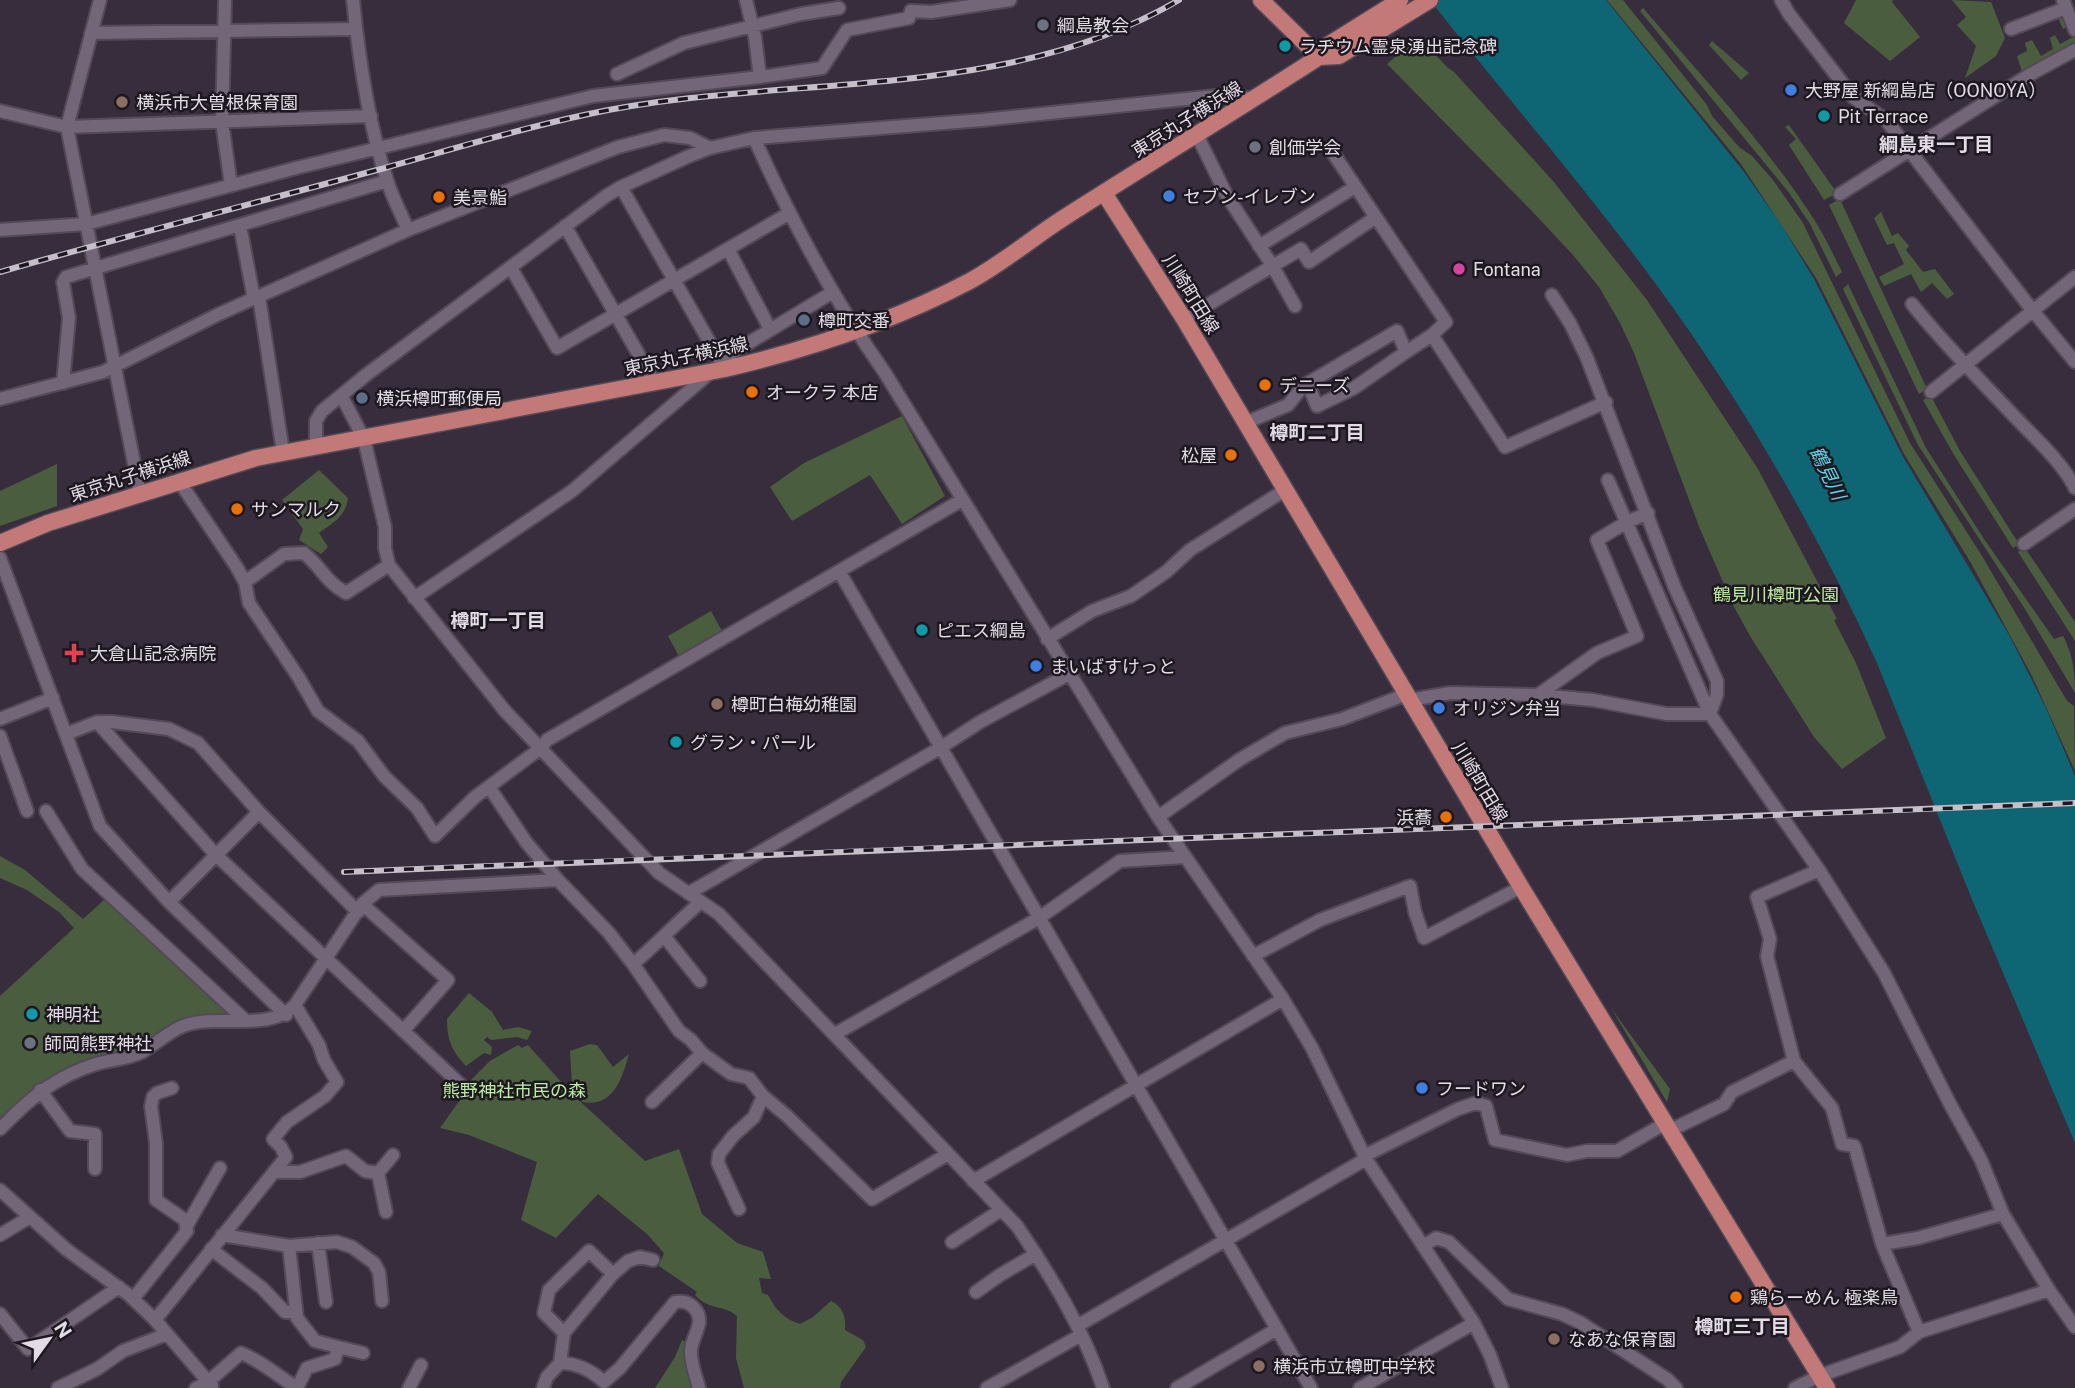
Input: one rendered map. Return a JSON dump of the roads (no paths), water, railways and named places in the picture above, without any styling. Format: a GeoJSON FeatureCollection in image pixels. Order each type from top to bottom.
{"type":"FeatureCollection","features":[{"type":"Feature","properties":{"kind":"main road"},"geometry":{"type":"LineString","coordinates":[[1261,0],[1329,53]]}},
{"type":"Feature","properties":{"kind":"main road","name":"東京丸子横浜線"},"geometry":{"type":"LineString","coordinates":[[1329,53],[1400,0]]}},
{"type":"Feature","properties":{"kind":"main road","name":"東京丸子横浜線"},"geometry":{"type":"LineString","coordinates":[[0,543],[48,523],[242,461],[719,370],[771,358],[856,332],[936,298],[998,265],[1036,236],[1252,100],[1329,53],[1430,0]]}},
{"type":"Feature","properties":{"kind":"main road","name":"川崎町田線"},"geometry":{"type":"LineString","coordinates":[[1104,193],[1184,319],[1521,887],[1823,1382]]}},
{"type":"Feature","properties":{"kind":"street"},"geometry":{"type":"LineString","coordinates":[[100,0],[67,127],[140,494]]}},
{"type":"Feature","properties":{"kind":"street"},"geometry":{"type":"LineString","coordinates":[[225,0],[222,122],[231,185]]}},
{"type":"Feature","properties":{"kind":"street"},"geometry":{"type":"LineString","coordinates":[[353,0],[359,60],[378,147],[387,181],[408,230]]}},
{"type":"Feature","properties":{"kind":"street"},"geometry":{"type":"LineString","coordinates":[[746,0],[760,77]]}},
{"type":"Feature","properties":{"kind":"street"},"geometry":{"type":"LineString","coordinates":[[0,230],[86,224],[378,147],[593,96],[822,68],[847,30],[909,18],[911,11],[931,12],[1010,0]]}},
{"type":"Feature","properties":{"kind":"street"},"geometry":{"type":"LineString","coordinates":[[1781,0],[1853,98],[1886,120],[1908,152],[2075,362]]}},
{"type":"Feature","properties":{"kind":"street"},"geometry":{"type":"LineString","coordinates":[[617,74],[684,43],[838,4],[847,30]]}},
{"type":"Feature","properties":{"kind":"street"},"geometry":{"type":"LineString","coordinates":[[2011,29],[2065,4],[2075,30]]}},
{"type":"Feature","properties":{"kind":"street"},"geometry":{"type":"LineString","coordinates":[[91,33],[356,29]]}},
{"type":"Feature","properties":{"kind":"street"},"geometry":{"type":"LineString","coordinates":[[1840,194],[2029,75],[2075,50]]}},
{"type":"Feature","properties":{"kind":"street"},"geometry":{"type":"LineString","coordinates":[[316,447],[318,416],[341,395],[621,187],[710,148],[754,138],[982,120],[1235,94],[1252,100]]}},
{"type":"Feature","properties":{"kind":"street"},"geometry":{"type":"LineString","coordinates":[[0,111],[67,127],[371,116]]}},
{"type":"Feature","properties":{"kind":"street"},"geometry":{"type":"LineString","coordinates":[[0,399],[103,372],[408,230],[618,146],[664,135],[690,138],[710,148]]}},
{"type":"Feature","properties":{"kind":"street"},"geometry":{"type":"LineString","coordinates":[[1197,135],[1227,196],[1272,265],[1294,306]]}},
{"type":"Feature","properties":{"kind":"street"},"geometry":{"type":"LineString","coordinates":[[754,138],[788,214],[856,332],[885,373],[1158,817],[1283,999],[1312,1048],[1365,1158],[1474,1323],[1502,1388]]}},
{"type":"Feature","properties":{"kind":"street"},"geometry":{"type":"LineString","coordinates":[[1308,384],[1317,406],[1354,388],[1432,335],[1446,322],[1333,153]]}},
{"type":"Feature","properties":{"kind":"street"},"geometry":{"type":"LineString","coordinates":[[63,383],[69,317],[63,282],[66,277],[387,181]]}},
{"type":"Feature","properties":{"kind":"street"},"geometry":{"type":"LineString","coordinates":[[621,187],[674,280],[719,370]]}},
{"type":"Feature","properties":{"kind":"street"},"geometry":{"type":"LineString","coordinates":[[1259,246],[1355,187]]}},
{"type":"Feature","properties":{"kind":"street"},"geometry":{"type":"LineString","coordinates":[[511,268],[557,348],[788,214]]}},
{"type":"Feature","properties":{"kind":"street"},"geometry":{"type":"LineString","coordinates":[[1184,319],[1301,249],[1309,262],[1376,218]]}},
{"type":"Feature","properties":{"kind":"street"},"geometry":{"type":"LineString","coordinates":[[240,226],[257,298],[283,452]]}},
{"type":"Feature","properties":{"kind":"street"},"geometry":{"type":"LineString","coordinates":[[565,226],[655,383]]}},
{"type":"Feature","properties":{"kind":"street"},"geometry":{"type":"LineString","coordinates":[[727,249],[770,330]]}},
{"type":"Feature","properties":{"kind":"street"},"geometry":{"type":"LineString","coordinates":[[1931,392],[2075,277]]}},
{"type":"Feature","properties":{"kind":"street"},"geometry":{"type":"LineString","coordinates":[[414,598],[572,491],[719,370],[732,353],[833,292]]}},
{"type":"Feature","properties":{"kind":"street"},"geometry":{"type":"LineString","coordinates":[[1552,295],[1577,336],[1606,402],[1675,588],[1717,681],[1717,694],[1710,714]]}},
{"type":"Feature","properties":{"kind":"street"},"geometry":{"type":"LineString","coordinates":[[1912,303],[1965,365],[2029,432],[2075,488]]}},
{"type":"Feature","properties":{"kind":"street"},"geometry":{"type":"LineString","coordinates":[[1245,424],[1288,405],[1308,384],[1397,331],[1406,352]]}},
{"type":"Feature","properties":{"kind":"street"},"geometry":{"type":"LineString","coordinates":[[1432,335],[1505,447],[1606,402]]}},
{"type":"Feature","properties":{"kind":"street"},"geometry":{"type":"LineString","coordinates":[[341,395],[364,439],[385,527],[385,548],[389,565],[414,598],[505,711],[659,873],[719,914],[1017,1226],[1036,1254],[1079,1331],[1095,1363],[1103,1388]]}},
{"type":"Feature","properties":{"kind":"street"},"geometry":{"type":"LineString","coordinates":[[1608,480],[1710,714],[1819,870],[1894,989],[1950,1104],[1981,1160],[2003,1213],[2049,1290],[2075,1327]]}},
{"type":"Feature","properties":{"kind":"street"},"geometry":{"type":"LineString","coordinates":[[179,481],[245,582],[249,603],[318,711],[358,741],[384,776],[417,808],[435,836],[475,797],[541,748],[547,740],[962,500]]}},
{"type":"Feature","properties":{"kind":"street"},"geometry":{"type":"LineString","coordinates":[[1047,639],[1092,611],[1130,596],[1166,572],[1190,550],[1286,490]]}},
{"type":"Feature","properties":{"kind":"street"},"geometry":{"type":"LineString","coordinates":[[2024,544],[2075,509]]}},
{"type":"Feature","properties":{"kind":"street"},"geometry":{"type":"LineString","coordinates":[[1538,695],[1597,653],[1637,636],[1597,540],[1648,513]]}},
{"type":"Feature","properties":{"kind":"street"},"geometry":{"type":"LineString","coordinates":[[245,582],[284,554],[304,553],[318,564],[331,584],[346,593],[389,565]]}},
{"type":"Feature","properties":{"kind":"street"},"geometry":{"type":"LineString","coordinates":[[0,558],[100,825],[169,902],[291,1010],[319,1045],[337,1082],[326,1096],[287,1122],[273,1139],[286,1157],[155,1320]]}},
{"type":"Feature","properties":{"kind":"street"},"geometry":{"type":"LineString","coordinates":[[839,571],[1311,1388]]}},
{"type":"Feature","properties":{"kind":"street"},"geometry":{"type":"LineString","coordinates":[[689,893],[940,748],[980,722],[1069,674]]}},
{"type":"Feature","properties":{"kind":"street"},"geometry":{"type":"LineString","coordinates":[[1158,817],[1239,760],[1286,733],[1342,719],[1409,697],[1450,693],[1538,695],[1592,700],[1667,714],[1710,714]]}},
{"type":"Feature","properties":{"kind":"street"},"geometry":{"type":"LineString","coordinates":[[0,719],[53,698]]}},
{"type":"Feature","properties":{"kind":"street"},"geometry":{"type":"LineString","coordinates":[[66,734],[97,722],[112,722],[169,729],[198,743],[259,812],[360,908],[448,980],[403,1031]]}},
{"type":"Feature","properties":{"kind":"street"},"geometry":{"type":"LineString","coordinates":[[97,722],[216,855],[461,1085]]}},
{"type":"Feature","properties":{"kind":"street"},"geometry":{"type":"LineString","coordinates":[[0,736],[27,811]]}},
{"type":"Feature","properties":{"kind":"street"},"geometry":{"type":"LineString","coordinates":[[489,787],[526,842],[609,933],[669,1019],[702,1053],[731,1074],[749,1078],[763,1096],[788,1116],[872,1199],[948,1154]]}},
{"type":"Feature","properties":{"kind":"street"},"geometry":{"type":"LineString","coordinates":[[46,811],[82,869],[246,1021]]}},
{"type":"Feature","properties":{"kind":"street"},"geometry":{"type":"LineString","coordinates":[[169,902],[259,812]]}},
{"type":"Feature","properties":{"kind":"street"},"geometry":{"type":"LineString","coordinates":[[835,1034],[1039,918],[1120,861],[1185,857]]}},
{"type":"Feature","properties":{"kind":"street"},"geometry":{"type":"LineString","coordinates":[[1819,870],[1757,897],[1770,939],[1767,956],[1794,1060],[1832,1108],[1842,1144],[1855,1148],[1882,1244],[1919,1332]]}},
{"type":"Feature","properties":{"kind":"street"},"geometry":{"type":"LineString","coordinates":[[0,1129],[40,1090],[65,1075],[141,1053],[183,1026],[202,1021],[246,1021],[291,1010],[360,908],[379,890],[558,880]]}},
{"type":"Feature","properties":{"kind":"street"},"geometry":{"type":"LineString","coordinates":[[1253,956],[1320,920],[1410,886],[1424,938],[1521,887]]}},
{"type":"Feature","properties":{"kind":"street"},"geometry":{"type":"LineString","coordinates":[[633,964],[701,902]]}},
{"type":"Feature","properties":{"kind":"street"},"geometry":{"type":"LineString","coordinates":[[664,936],[700,981]]}},
{"type":"Feature","properties":{"kind":"street"},"geometry":{"type":"LineString","coordinates":[[973,1181],[1283,999]]}},
{"type":"Feature","properties":{"kind":"street"},"geometry":{"type":"LineString","coordinates":[[652,1102],[702,1053]]}},
{"type":"Feature","properties":{"kind":"street"},"geometry":{"type":"LineString","coordinates":[[987,1388],[1225,1239],[1445,1115],[1476,1103],[1486,1106],[1495,1140],[1567,1155],[1587,1151],[1617,1151],[1724,1104],[1732,1092],[1794,1060]]}},
{"type":"Feature","properties":{"kind":"street"},"geometry":{"type":"LineString","coordinates":[[134,1299],[187,1231],[185,1220],[156,1200],[156,1143],[151,1106],[157,1093],[172,1088]]}},
{"type":"Feature","properties":{"kind":"street"},"geometry":{"type":"LineString","coordinates":[[40,1090],[70,1131],[95,1134],[95,1169]]}},
{"type":"Feature","properties":{"kind":"street"},"geometry":{"type":"LineString","coordinates":[[739,1209],[718,1163],[719,1154],[733,1136],[754,1117],[763,1096]]}},
{"type":"Feature","properties":{"kind":"street"},"geometry":{"type":"LineString","coordinates":[[378,1173],[393,1155]]}},
{"type":"Feature","properties":{"kind":"street"},"geometry":{"type":"LineString","coordinates":[[274,1172],[300,1172],[346,1156],[365,1171],[378,1173]]}},
{"type":"Feature","properties":{"kind":"street"},"geometry":{"type":"LineString","coordinates":[[186,1227],[220,1168]]}},
{"type":"Feature","properties":{"kind":"street"},"geometry":{"type":"LineString","coordinates":[[378,1173],[386,1212]]}},
{"type":"Feature","properties":{"kind":"street"},"geometry":{"type":"LineString","coordinates":[[0,1190],[67,1250],[134,1299],[211,1385]]}},
{"type":"Feature","properties":{"kind":"street"},"geometry":{"type":"LineString","coordinates":[[952,1242],[1001,1210]]}},
{"type":"Feature","properties":{"kind":"street"},"geometry":{"type":"LineString","coordinates":[[1882,1244],[1917,1238],[2003,1213]]}},
{"type":"Feature","properties":{"kind":"street"},"geometry":{"type":"LineString","coordinates":[[0,1235],[30,1217]]}},
{"type":"Feature","properties":{"kind":"street"},"geometry":{"type":"LineString","coordinates":[[222,1236],[289,1246],[337,1242],[352,1247],[374,1264],[379,1272],[382,1301]]}},
{"type":"Feature","properties":{"kind":"street"},"geometry":{"type":"LineString","coordinates":[[1423,1246],[1436,1238],[1449,1242],[1508,1299],[1562,1314],[1581,1323],[1667,1378],[1676,1388]]}},
{"type":"Feature","properties":{"kind":"street"},"geometry":{"type":"LineString","coordinates":[[318,1242],[326,1302]]}},
{"type":"Feature","properties":{"kind":"street"},"geometry":{"type":"LineString","coordinates":[[289,1246],[295,1312],[315,1341],[363,1353]]}},
{"type":"Feature","properties":{"kind":"street"},"geometry":{"type":"LineString","coordinates":[[211,1249],[262,1288],[285,1312],[295,1312]]}},
{"type":"Feature","properties":{"kind":"street"},"geometry":{"type":"LineString","coordinates":[[564,1333],[544,1313],[549,1290],[589,1251],[612,1274]]}},
{"type":"Feature","properties":{"kind":"street"},"geometry":{"type":"LineString","coordinates":[[976,1293],[1036,1254]]}},
{"type":"Feature","properties":{"kind":"street"},"geometry":{"type":"LineString","coordinates":[[542,1388],[547,1377],[560,1363],[564,1333],[612,1274],[628,1261],[640,1257],[653,1260]]}},
{"type":"Feature","properties":{"kind":"street"},"geometry":{"type":"LineString","coordinates":[[0,1314],[28,1349],[119,1287]]}},
{"type":"Feature","properties":{"kind":"street"},"geometry":{"type":"LineString","coordinates":[[1795,1388],[1823,1382],[1900,1347],[1919,1332],[2049,1290]]}},
{"type":"Feature","properties":{"kind":"street"},"geometry":{"type":"LineString","coordinates":[[560,1363],[570,1363],[596,1375],[603,1385],[676,1302],[684,1301],[691,1304],[699,1314],[700,1322],[691,1349],[699,1388]]}},
{"type":"Feature","properties":{"kind":"street"},"geometry":{"type":"LineString","coordinates":[[1360,1388],[1474,1323]]}},
{"type":"Feature","properties":{"kind":"street"},"geometry":{"type":"LineString","coordinates":[[1177,1388],[1277,1329]]}},
{"type":"Feature","properties":{"kind":"street"},"geometry":{"type":"LineString","coordinates":[[58,1388],[123,1351],[167,1334]]}},
{"type":"Feature","properties":{"kind":"street"},"geometry":{"type":"LineString","coordinates":[[196,1388],[211,1385],[241,1353],[258,1360],[275,1375],[297,1388],[307,1368],[335,1359],[338,1347]]}},
{"type":"Feature","properties":{"kind":"street"},"geometry":{"type":"LineString","coordinates":[[409,1388],[421,1364]]}},
{"type":"Feature","properties":{"kind":"water","name":"鶴見川"},"geometry":{"type":"Polygon","coordinates":[[[1430,0],[1606,0],[1744,172],[1780,223],[1814,279],[1902,455],[2009,635],[2046,708],[2075,776],[2075,1143],[1971,897],[1877,663],[1829,565],[1777,469],[1720,376],[1658,287],[1603,214],[1430,0]]]}},
{"type":"Feature","properties":{"kind":"railway"},"geometry":{"type":"LineString","coordinates":[[0,272],[584,115],[659,102],[888,81],[964,71],[1038,56],[1110,33],[1179,0]]}},
{"type":"Feature","properties":{"kind":"railway"},"geometry":{"type":"LineString","coordinates":[[344,872],[2075,803]]}},
{"type":"Feature","properties":{"kind":"place","name":"綱島教会"},"geometry":{"type":"Point","coordinates":[1043,25]}},
{"type":"Feature","properties":{"kind":"place","name":"ラヂウム霊泉湧出記念碑"},"geometry":{"type":"Point","coordinates":[1285,46]}},
{"type":"Feature","properties":{"kind":"place","name":"大野屋 新綱島店（OONOYA）"},"geometry":{"type":"Point","coordinates":[1791,90]}},
{"type":"Feature","properties":{"kind":"place","name":"横浜市大曽根保育園"},"geometry":{"type":"Point","coordinates":[122,102]}},
{"type":"Feature","properties":{"kind":"place","name":"Pit Terrace"},"geometry":{"type":"Point","coordinates":[1824,116]}},
{"type":"Feature","properties":{"kind":"place","name":"創価学会"},"geometry":{"type":"Point","coordinates":[1255,147]}},
{"type":"Feature","properties":{"kind":"place","name":"セブン-イレブン"},"geometry":{"type":"Point","coordinates":[1169,196]}},
{"type":"Feature","properties":{"kind":"place","name":"美景鮨"},"geometry":{"type":"Point","coordinates":[439,197]}},
{"type":"Feature","properties":{"kind":"place","name":"Fontana"},"geometry":{"type":"Point","coordinates":[1459,269]}},
{"type":"Feature","properties":{"kind":"place","name":"樽町交番"},"geometry":{"type":"Point","coordinates":[804,320]}},
{"type":"Feature","properties":{"kind":"place","name":"デニーズ"},"geometry":{"type":"Point","coordinates":[1265,385]}},
{"type":"Feature","properties":{"kind":"place","name":"オークラ 本店"},"geometry":{"type":"Point","coordinates":[752,392]}},
{"type":"Feature","properties":{"kind":"place","name":"横浜樽町郵便局"},"geometry":{"type":"Point","coordinates":[362,398]}},
{"type":"Feature","properties":{"kind":"place","name":"松屋"},"geometry":{"type":"Point","coordinates":[1231,455]}},
{"type":"Feature","properties":{"kind":"place","name":"サンマルク"},"geometry":{"type":"Point","coordinates":[237,509]}},
{"type":"Feature","properties":{"kind":"place","name":"ピエス綱島"},"geometry":{"type":"Point","coordinates":[922,630]}},
{"type":"Feature","properties":{"kind":"place","name":"大倉山記念病院"},"geometry":{"type":"Point","coordinates":[74,653]}},
{"type":"Feature","properties":{"kind":"place","name":"まいばすけっと"},"geometry":{"type":"Point","coordinates":[1036,666]}},
{"type":"Feature","properties":{"kind":"place","name":"樽町白梅幼稚園"},"geometry":{"type":"Point","coordinates":[717,704]}},
{"type":"Feature","properties":{"kind":"place","name":"オリジン弁当"},"geometry":{"type":"Point","coordinates":[1439,708]}},
{"type":"Feature","properties":{"kind":"place","name":"グラン・パール"},"geometry":{"type":"Point","coordinates":[676,742]}},
{"type":"Feature","properties":{"kind":"place","name":"浜蕎"},"geometry":{"type":"Point","coordinates":[1446,817]}},
{"type":"Feature","properties":{"kind":"place","name":"神明社"},"geometry":{"type":"Point","coordinates":[32,1014]}},
{"type":"Feature","properties":{"kind":"place","name":"師岡熊野神社"},"geometry":{"type":"Point","coordinates":[30,1043]}},
{"type":"Feature","properties":{"kind":"place","name":"フードワン"},"geometry":{"type":"Point","coordinates":[1422,1088]}},
{"type":"Feature","properties":{"kind":"place","name":"鶏らーめん 極楽鳥"},"geometry":{"type":"Point","coordinates":[1736,1297]}},
{"type":"Feature","properties":{"kind":"place","name":"なあな保育園"},"geometry":{"type":"Point","coordinates":[1554,1339]}},
{"type":"Feature","properties":{"kind":"place","name":"横浜市立樽町中学校"},"geometry":{"type":"Point","coordinates":[1259,1366]}},
{"type":"Feature","properties":{"kind":"district","name":"綱島東一丁目"},"geometry":{"type":"Point","coordinates":[1936,144]}},
{"type":"Feature","properties":{"kind":"district","name":"樽町二丁目"},"geometry":{"type":"Point","coordinates":[1317,432]}},
{"type":"Feature","properties":{"kind":"district","name":"樽町一丁目"},"geometry":{"type":"Point","coordinates":[498,620]}},
{"type":"Feature","properties":{"kind":"district","name":"樽町三丁目"},"geometry":{"type":"Point","coordinates":[1742,1326]}},
{"type":"Feature","properties":{"kind":"park label","name":"鶴見川樽町公園"},"geometry":{"type":"Point","coordinates":[1776,594]}},
{"type":"Feature","properties":{"kind":"park label","name":"熊野神社市民の森"},"geometry":{"type":"Point","coordinates":[514,1090]}}]}
